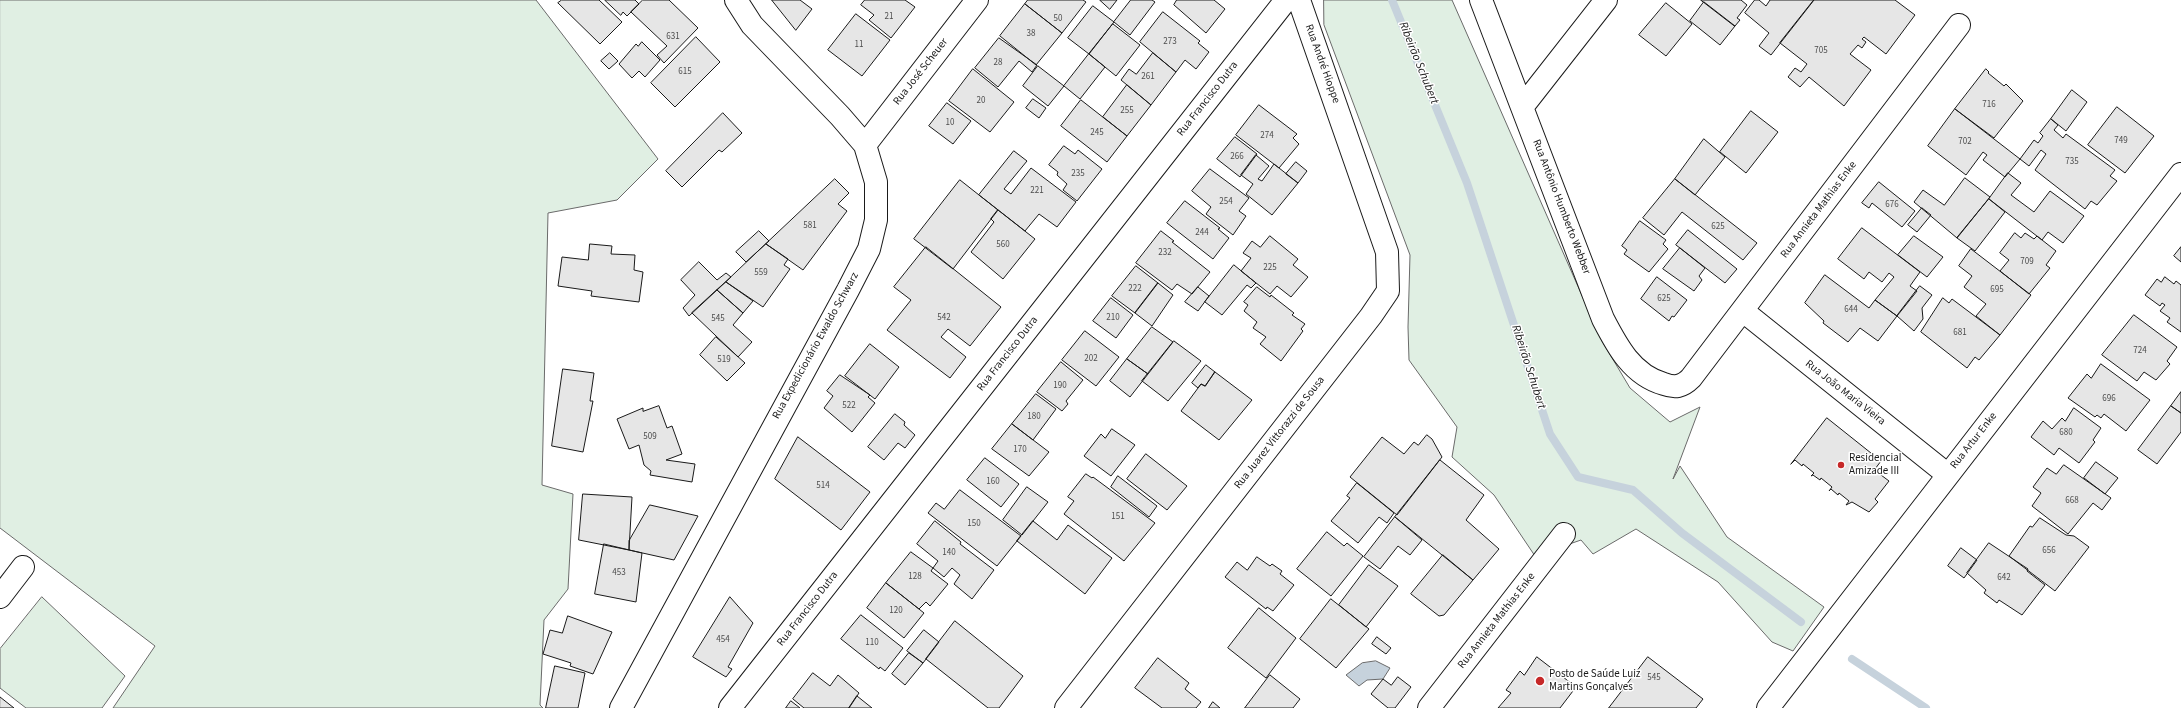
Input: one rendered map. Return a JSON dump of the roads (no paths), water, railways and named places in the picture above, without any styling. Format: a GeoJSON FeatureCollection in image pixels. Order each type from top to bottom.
{"type":"FeatureCollection","features":[{"type":"Feature","properties":{"kind":"street","name":"Rua Expedicionário Ewaldo Schwarz"},"geometry":{"type":"LineString","coordinates":[[621,708],[869,249],[876,220],[876,182],[865,145],[840,116],[752,24],[736,0]]}},
{"type":"Feature","properties":{"kind":"street","name":"Rua José Scheuer"},"geometry":{"type":"LineString","coordinates":[[865,145],[977,0]]}},
{"type":"Feature","properties":{"kind":"street","name":"Rua Francisco Dutra"},"geometry":{"type":"LineString","coordinates":[[730,708],[1286,0]]}},
{"type":"Feature","properties":{"kind":"street","name":"Rua André Hioppe"},"geometry":{"type":"LineString","coordinates":[[1299,0],[1345,128]]}},
{"type":"Feature","properties":{"kind":"street","name":"Rua Antônio Humberto Webber"},"geometry":{"type":"LineString","coordinates":[[1481,0],[1523,106],[1603,319],[1620,350],[1639,372],[1653,381],[1673,387]]}},
{"type":"Feature","properties":{"kind":"street"},"geometry":{"type":"LineString","coordinates":[[1523,106],[1606,0]]}},
{"type":"Feature","properties":{"kind":"street","name":"Rua Annieta Mathias Enke"},"geometry":{"type":"LineString","coordinates":[[1673,387],[1686,384],[1691,378],[1959,26]]}},
{"type":"Feature","properties":{"kind":"street","name":"Rua Juarez Vittorazzi de Sousa"},"geometry":{"type":"LineString","coordinates":[[1066,708],[1371,316],[1388,292],[1387,252],[1345,128]]}},
{"type":"Feature","properties":{"kind":"street","name":"Rua Artur Enke"},"geometry":{"type":"LineString","coordinates":[[1768,708],[2181,174]]}},
{"type":"Feature","properties":{"kind":"street","name":"Rua João Maria Vieira"},"geometry":{"type":"LineString","coordinates":[[1743,311],[1948,475]]}},
{"type":"Feature","properties":{"kind":"street","name":"Rua Annieta Mathias Enke"},"geometry":{"type":"LineString","coordinates":[[1429,708],[1564,534]]}},
{"type":"Feature","properties":{"kind":"street"},"geometry":{"type":"LineString","coordinates":[[0,597],[24,567]]}},
{"type":"Feature","properties":{"kind":"waterway","name":"Ribeirão Schubert"},"geometry":{"type":"LineString","coordinates":[[1392,0],[1467,183],[1550,434],[1578,477],[1633,490],[1682,533],[1801,622]]}},
{"type":"Feature","properties":{"kind":"waterway","name":"Ribeirão Schubert"},"geometry":{"type":"LineString","coordinates":[[1852,659],[1926,708]]}},
{"type":"Feature","properties":{"kind":"place","name":"Residencial Amizade III"},"geometry":{"type":"Point","coordinates":[1841,465]}},
{"type":"Feature","properties":{"kind":"place","name":"Posto de Saúde Luiz Martins Gonçalves"},"geometry":{"type":"Point","coordinates":[1540,681]}}]}
